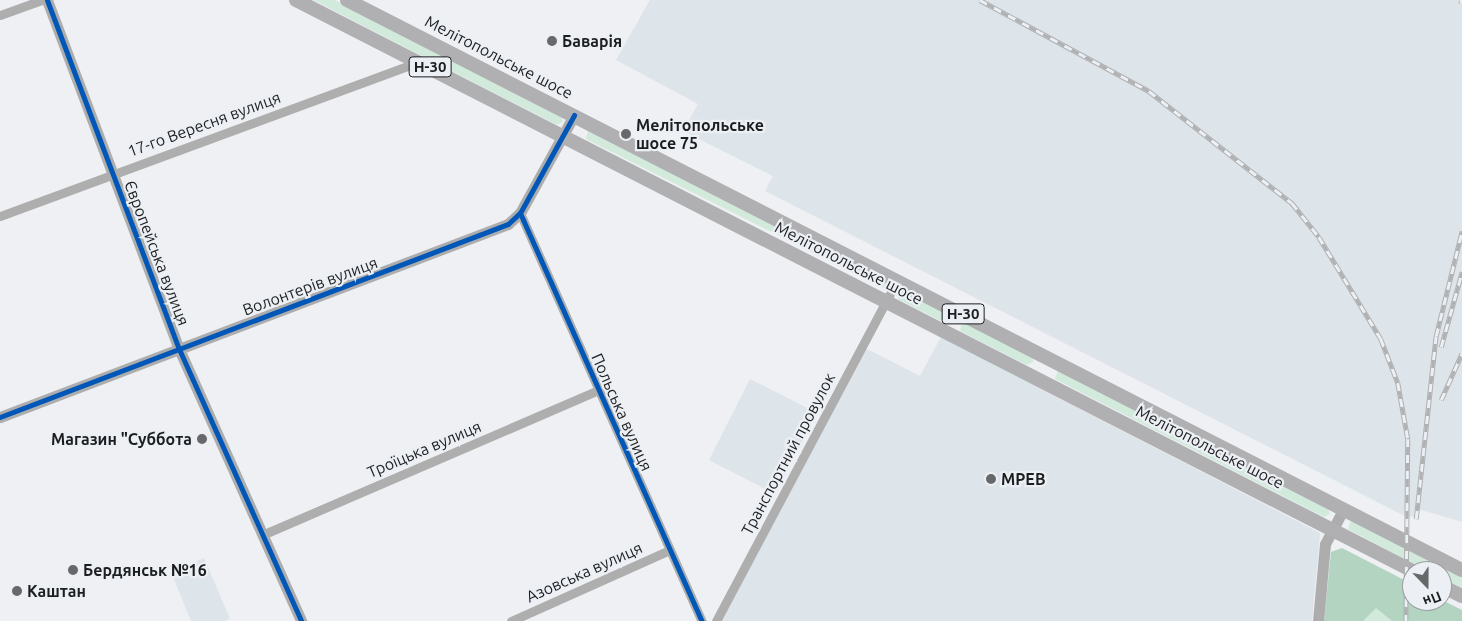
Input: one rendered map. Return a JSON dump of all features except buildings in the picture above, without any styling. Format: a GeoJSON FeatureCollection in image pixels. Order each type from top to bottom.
{"type":"FeatureCollection","features":[{"type":"Feature","properties":{"kind":"main road","name":"Мелітопольське шосе"},"geometry":{"type":"LineString","coordinates":[[296,0],[1402,565]]}},
{"type":"Feature","properties":{"kind":"main road","name":"Мелітопольське шосе"},"geometry":{"type":"LineString","coordinates":[[347,0],[1462,570]]}},
{"type":"Feature","properties":{"kind":"street"},"geometry":{"type":"LineString","coordinates":[[0,15],[42,0]]}},
{"type":"Feature","properties":{"kind":"street","name":"Європейська вулиця"},"geometry":{"type":"LineString","coordinates":[[47,0],[179,349],[301,621]]}},
{"type":"Feature","properties":{"kind":"street","name":"17-го Вересня вулиця"},"geometry":{"type":"LineString","coordinates":[[0,216],[419,62]]}},
{"type":"Feature","properties":{"kind":"street","name":"Волонтерів вулиця"},"geometry":{"type":"LineString","coordinates":[[0,417],[493,232],[520,213],[574,115]]}},
{"type":"Feature","properties":{"kind":"street","name":"Польська вулиця"},"geometry":{"type":"LineString","coordinates":[[520,213],[702,621]]}},
{"type":"Feature","properties":{"kind":"street","name":"Транспортний провулок"},"geometry":{"type":"LineString","coordinates":[[716,621],[897,280]]}},
{"type":"Feature","properties":{"kind":"street","name":"Троїцька вулиця"},"geometry":{"type":"LineString","coordinates":[[262,535],[598,390]]}},
{"type":"Feature","properties":{"kind":"street"},"geometry":{"type":"LineString","coordinates":[[1318,621],[1325,544],[1344,510]]}},
{"type":"Feature","properties":{"kind":"street","name":"Азовська вулиця"},"geometry":{"type":"LineString","coordinates":[[511,621],[670,550]]}},
{"type":"Feature","properties":{"kind":"shaded area"},"geometry":{"type":"Polygon","coordinates":[[[650,0],[1462,0],[1462,522],[1415,508],[1414,517],[1405,516],[765,191],[773,176],[683,131],[698,104],[616,60],[650,0]]]}},
{"type":"Feature","properties":{"kind":"shaded area"},"geometry":{"type":"Polygon","coordinates":[[[941,337],[1320,533],[1312,621],[721,621],[865,348],[920,376],[941,337]]]}},
{"type":"Feature","properties":{"kind":"shaded area"},"geometry":{"type":"Polygon","coordinates":[[[750,379],[817,413],[775,494],[709,460],[750,379]]]}},
{"type":"Feature","properties":{"kind":"shaded area"},"geometry":{"type":"Polygon","coordinates":[[[204,558],[230,619],[224,621],[191,621],[171,572],[204,558]]]}},
{"type":"Feature","properties":{"kind":"green space"},"geometry":{"type":"Polygon","coordinates":[[[313,0],[335,0],[561,116],[563,122],[557,125],[313,0]]]}},
{"type":"Feature","properties":{"kind":"green space"},"geometry":{"type":"Polygon","coordinates":[[[588,130],[888,284],[887,290],[586,139],[588,130]]]}},
{"type":"Feature","properties":{"kind":"green space"},"geometry":{"type":"Polygon","coordinates":[[[900,290],[951,316],[951,320],[945,323],[898,299],[900,290]]]}},
{"type":"Feature","properties":{"kind":"green space"},"geometry":{"type":"Polygon","coordinates":[[[962,322],[1033,358],[1033,362],[1027,365],[960,331],[962,322]]]}},
{"type":"Feature","properties":{"kind":"green space"},"geometry":{"type":"Polygon","coordinates":[[[1058,370],[1328,509],[1330,514],[1324,517],[1055,379],[1058,370]]]}},
{"type":"Feature","properties":{"kind":"green space"},"geometry":{"type":"Polygon","coordinates":[[[1351,520],[1432,561],[1408,561],[1348,529],[1351,520]]]}},
{"type":"Feature","properties":{"kind":"green space"},"geometry":{"type":"Polygon","coordinates":[[[1342,548],[1402,579],[1402,611],[1452,611],[1452,605],[1462,610],[1462,621],[1392,621],[1376,608],[1363,621],[1324,621],[1331,552],[1342,548]]]}},
{"type":"Feature","properties":{"kind":"green space"},"geometry":{"type":"Polygon","coordinates":[[[1452,571],[1462,576],[1462,588],[1452,583],[1452,571]]]}},
{"type":"Feature","properties":{"kind":"green space"},"geometry":{"type":"Polygon","coordinates":[[[1376,607],[1392,621],[1363,621],[1376,607]]]}},
{"type":"Feature","properties":{"kind":"railway"},"geometry":{"type":"LineString","coordinates":[[980,0],[1149,91],[1292,203],[1319,237],[1381,339],[1398,383],[1408,439],[1406,621]]}},
{"type":"Feature","properties":{"kind":"railway"},"geometry":{"type":"LineString","coordinates":[[1416,519],[1436,336],[1462,231]]}},
{"type":"Feature","properties":{"kind":"railway"},"geometry":{"type":"LineString","coordinates":[[1441,347],[1462,272]]}},
{"type":"Feature","properties":{"kind":"railway"},"geometry":{"type":"LineString","coordinates":[[1441,400],[1462,353]]}},
{"type":"Feature","properties":{"kind":"cycle path"},"geometry":{"type":"LineString","coordinates":[[47,0],[179,349],[301,621]]}},
{"type":"Feature","properties":{"kind":"cycle path"},"geometry":{"type":"LineString","coordinates":[[0,417],[508,224],[520,213],[574,115]]}},
{"type":"Feature","properties":{"kind":"cycle path"},"geometry":{"type":"LineString","coordinates":[[520,213],[702,621]]}},
{"type":"Feature","properties":{"kind":"place","name":"Баварія"},"geometry":{"type":"Point","coordinates":[552,41]}},
{"type":"Feature","properties":{"kind":"place","name":"Мелітопольське шосе 75"},"geometry":{"type":"Point","coordinates":[626,134]}},
{"type":"Feature","properties":{"kind":"place","name":"Магазин \"Суббота"},"geometry":{"type":"Point","coordinates":[202,439]}},
{"type":"Feature","properties":{"kind":"place","name":"МРЕВ"},"geometry":{"type":"Point","coordinates":[991,479]}},
{"type":"Feature","properties":{"kind":"place","name":"Бердянськ №16"},"geometry":{"type":"Point","coordinates":[73,570]}},
{"type":"Feature","properties":{"kind":"place","name":"Каштан"},"geometry":{"type":"Point","coordinates":[17,591]}}]}
